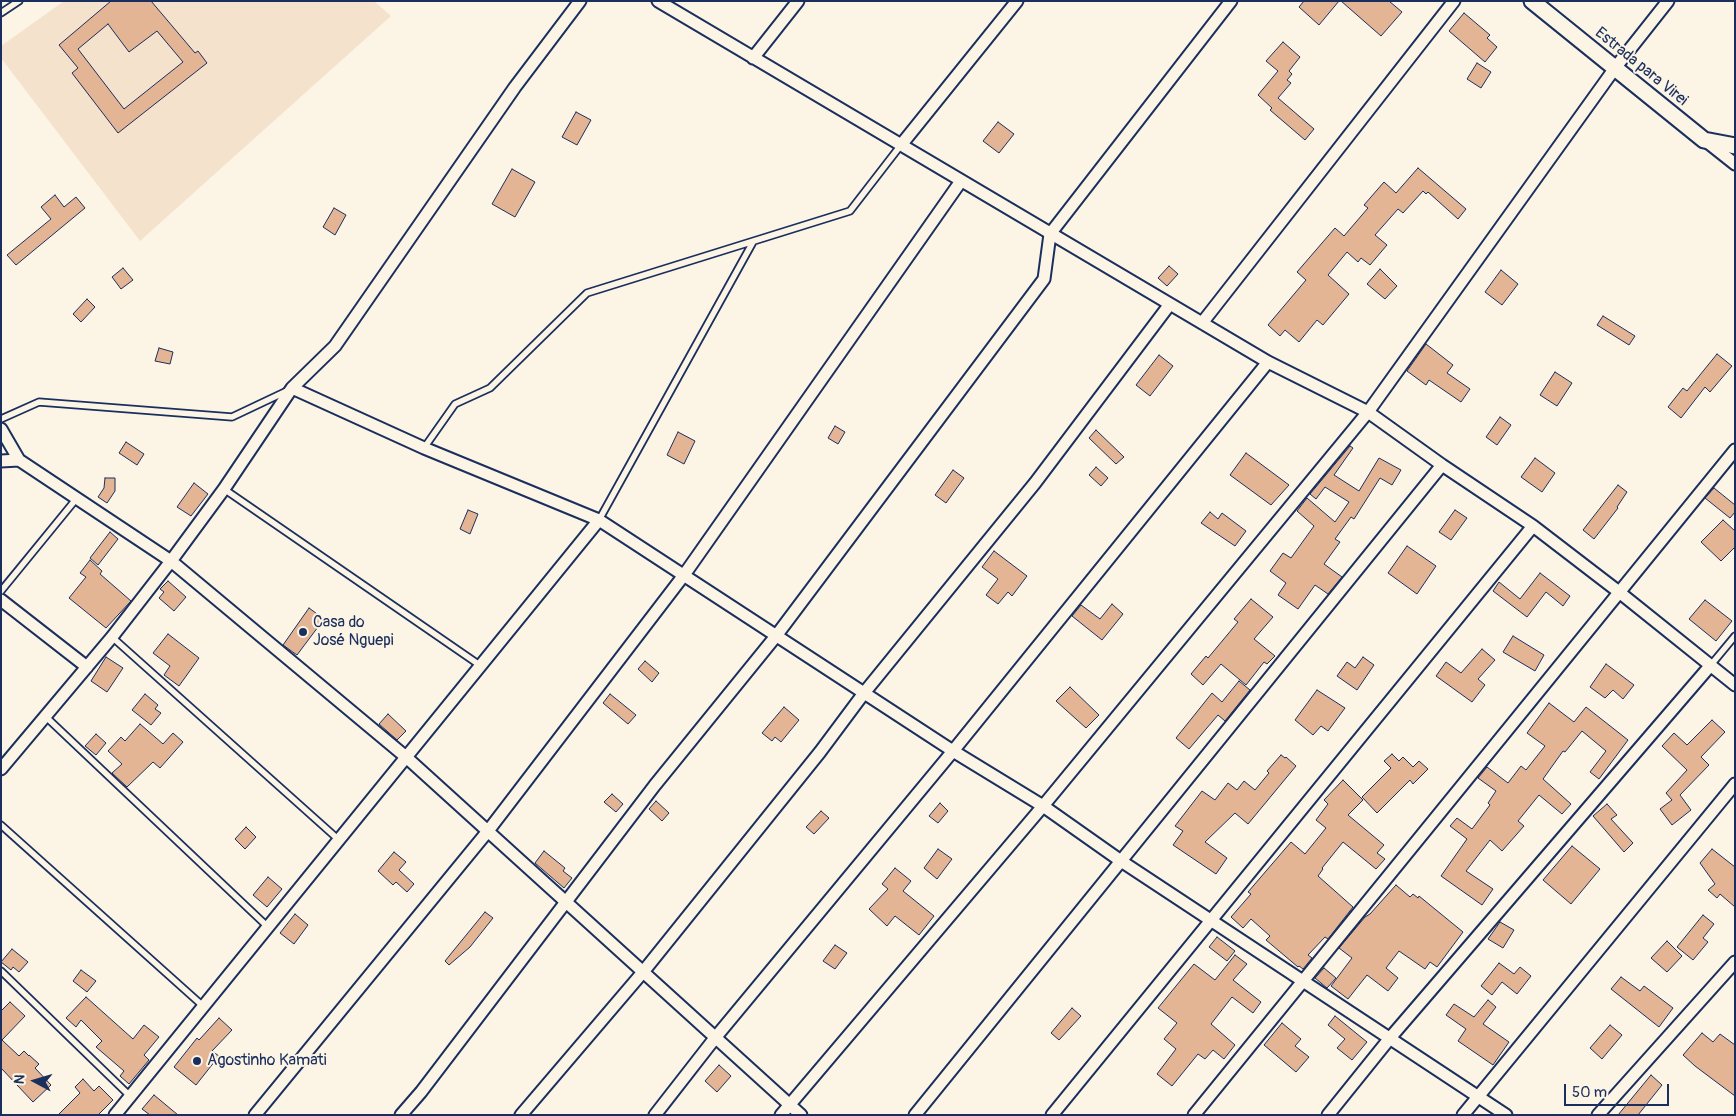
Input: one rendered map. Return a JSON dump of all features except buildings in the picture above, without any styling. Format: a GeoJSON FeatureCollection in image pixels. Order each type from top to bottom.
{"type":"FeatureCollection","features":[{"type":"Feature","properties":{"kind":"street"},"geometry":{"type":"LineString","coordinates":[[1,769],[112,637],[171,561],[224,489],[292,388],[335,346],[515,87],[580,1]]}},
{"type":"Feature","properties":{"kind":"street"},"geometry":{"type":"LineString","coordinates":[[658,1],[1268,362],[1368,412],[1442,465],[1533,526],[1735,685]]}},
{"type":"Feature","properties":{"kind":"street"},"geometry":{"type":"LineString","coordinates":[[753,58],[798,1]]}},
{"type":"Feature","properties":{"kind":"street"},"geometry":{"type":"LineString","coordinates":[[901,145],[1017,1]]}},
{"type":"Feature","properties":{"kind":"street"},"geometry":{"type":"LineString","coordinates":[[401,1115],[421,1092],[567,903],[655,785],[776,636],[1044,279],[1050,234],[1231,1]]}},
{"type":"Feature","properties":{"kind":"street"},"geometry":{"type":"LineString","coordinates":[[1202,323],[1454,1]]}},
{"type":"Feature","properties":{"kind":"street","name":"Estrada para Virei"},"geometry":{"type":"LineString","coordinates":[[1532,1],[1704,140],[1735,146]]}},
{"type":"Feature","properties":{"kind":"street"},"geometry":{"type":"LineString","coordinates":[[781,1115],[1043,806],[1368,412],[1615,68],[1668,1]]}},
{"type":"Feature","properties":{"kind":"street"},"geometry":{"type":"LineString","coordinates":[[1704,140],[1735,164]]}},
{"type":"Feature","properties":{"kind":"street"},"geometry":{"type":"LineString","coordinates":[[255,1115],[488,831],[684,575],[961,181]]}},
{"type":"Feature","properties":{"kind":"street"},"geometry":{"type":"LineString","coordinates":[[521,1115],[642,972],[820,752],[864,693],[1035,483],[1170,304]]}},
{"type":"Feature","properties":{"kind":"street"},"geometry":{"type":"LineString","coordinates":[[655,1115],[1268,362]]}},
{"type":"Feature","properties":{"kind":"street"},"geometry":{"type":"LineString","coordinates":[[292,388],[424,448],[599,520],[953,751],[1043,806],[1121,861],[1506,1115]]}},
{"type":"Feature","properties":{"kind":"street"},"geometry":{"type":"LineString","coordinates":[[1,429],[19,460],[171,561],[406,757],[801,1115]]}},
{"type":"Feature","properties":{"kind":"street"},"geometry":{"type":"LineString","coordinates":[[1194,1115],[1735,450]]}},
{"type":"Feature","properties":{"kind":"street"},"geometry":{"type":"LineString","coordinates":[[1,461],[19,460]]}},
{"type":"Feature","properties":{"kind":"street"},"geometry":{"type":"LineString","coordinates":[[915,1115],[1442,465]]}},
{"type":"Feature","properties":{"kind":"street"},"geometry":{"type":"LineString","coordinates":[[114,1115],[599,520]]}},
{"type":"Feature","properties":{"kind":"street"},"geometry":{"type":"LineString","coordinates":[[1052,1115],[1533,526]]}},
{"type":"Feature","properties":{"kind":"street"},"geometry":{"type":"LineString","coordinates":[[1,600],[87,666]]}},
{"type":"Feature","properties":{"kind":"street"},"geometry":{"type":"LineString","coordinates":[[1328,1115],[1390,1038],[1710,666]]}},
{"type":"Feature","properties":{"kind":"street"},"geometry":{"type":"LineString","coordinates":[[1463,1115],[1735,784]]}},
{"type":"Feature","properties":{"kind":"street"},"geometry":{"type":"LineString","coordinates":[[1598,1115],[1735,962]]}},
{"type":"Feature","properties":{"kind":"lane"},"geometry":{"type":"LineString","coordinates":[[1,13],[19,1]]}},
{"type":"Feature","properties":{"kind":"lane"},"geometry":{"type":"LineString","coordinates":[[424,448],[455,404],[490,388],[587,293],[850,211],[901,145]]}},
{"type":"Feature","properties":{"kind":"lane"},"geometry":{"type":"LineString","coordinates":[[599,520],[753,242]]}},
{"type":"Feature","properties":{"kind":"lane"},"geometry":{"type":"LineString","coordinates":[[1,419],[39,402],[232,417],[292,388]]}},
{"type":"Feature","properties":{"kind":"lane"},"geometry":{"type":"LineString","coordinates":[[224,489],[481,666]]}},
{"type":"Feature","properties":{"kind":"lane"},"geometry":{"type":"LineString","coordinates":[[1,590],[77,498]]}},
{"type":"Feature","properties":{"kind":"lane"},"geometry":{"type":"LineString","coordinates":[[1710,666],[1735,636]]}},
{"type":"Feature","properties":{"kind":"lane"},"geometry":{"type":"LineString","coordinates":[[112,637],[339,840]]}},
{"type":"Feature","properties":{"kind":"lane"},"geometry":{"type":"LineString","coordinates":[[45,716],[268,927]]}},
{"type":"Feature","properties":{"kind":"lane"},"geometry":{"type":"LineString","coordinates":[[1,825],[203,1006]]}},
{"type":"Feature","properties":{"kind":"lane"},"geometry":{"type":"LineString","coordinates":[[1,971],[130,1096]]}},
{"type":"Feature","properties":{"kind":"shaded area"},"geometry":{"type":"Polygon","coordinates":[[[64,1],[374,1],[391,16],[140,241],[1,58],[1,46],[64,1]]]}},
{"type":"Feature","properties":{"kind":"place","name":"Casa do José Nguepi"},"geometry":{"type":"Point","coordinates":[303,632]}},
{"type":"Feature","properties":{"kind":"place","name":"Agostinho Kamati"},"geometry":{"type":"Point","coordinates":[197,1061]}}]}
